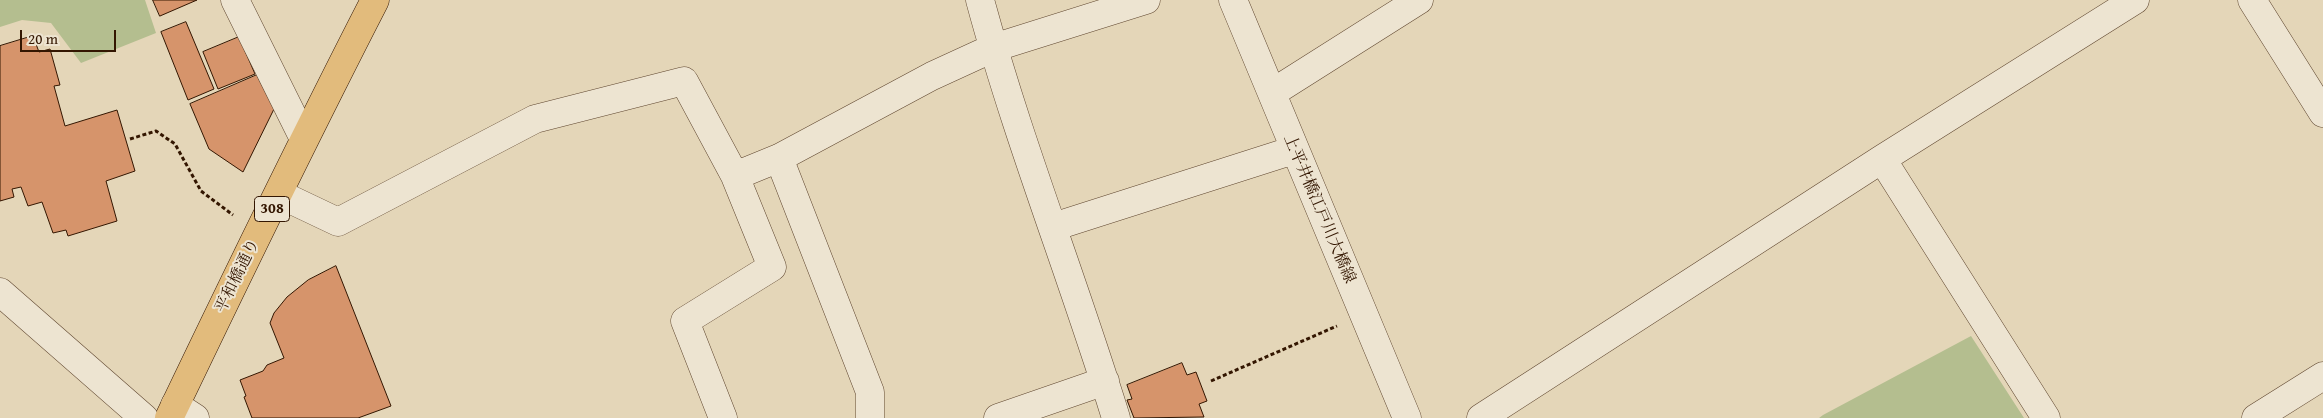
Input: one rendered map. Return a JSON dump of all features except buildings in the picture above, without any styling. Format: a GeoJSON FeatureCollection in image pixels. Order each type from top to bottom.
{"type":"FeatureCollection","features":[{"type":"Feature","properties":{"kind":"main road","name":"平和橋通り"},"geometry":{"type":"LineString","coordinates":[[180,414],[304,139],[375,0]]}},
{"type":"Feature","properties":{"kind":"street"},"geometry":{"type":"LineString","coordinates":[[235,0],[304,139]]}},
{"type":"Feature","properties":{"kind":"street"},"geometry":{"type":"LineString","coordinates":[[980,0],[992,48],[1054,227],[1116,418]]}},
{"type":"Feature","properties":{"kind":"street"},"geometry":{"type":"LineString","coordinates":[[735,176],[780,158],[932,76],[992,48],[1146,0]]}},
{"type":"Feature","properties":{"kind":"street","name":"上平井橋江戸川大橋線"},"geometry":{"type":"LineString","coordinates":[[1233,0],[1407,418]]}},
{"type":"Feature","properties":{"kind":"street"},"geometry":{"type":"LineString","coordinates":[[1272,94],[1419,0]]}},
{"type":"Feature","properties":{"kind":"street"},"geometry":{"type":"LineString","coordinates":[[1481,418],[1882,159],[2135,0]]}},
{"type":"Feature","properties":{"kind":"street"},"geometry":{"type":"LineString","coordinates":[[2252,0],[2323,113]]}},
{"type":"Feature","properties":{"kind":"street"},"geometry":{"type":"LineString","coordinates":[[279,194],[338,222],[535,119],[684,81],[735,176],[772,267],[685,321],[723,418]]}},
{"type":"Feature","properties":{"kind":"street"},"geometry":{"type":"LineString","coordinates":[[1054,227],[1294,150]]}},
{"type":"Feature","properties":{"kind":"street"},"geometry":{"type":"LineString","coordinates":[[780,158],[870,392],[865,416]]}},
{"type":"Feature","properties":{"kind":"street"},"geometry":{"type":"LineString","coordinates":[[1882,159],[2046,418]]}},
{"type":"Feature","properties":{"kind":"street"},"geometry":{"type":"LineString","coordinates":[[0,292],[144,418]]}},
{"type":"Feature","properties":{"kind":"street"},"geometry":{"type":"LineString","coordinates":[[2256,418],[2323,376]]}},
{"type":"Feature","properties":{"kind":"street"},"geometry":{"type":"LineString","coordinates":[[998,418],[1105,381]]}},
{"type":"Feature","properties":{"kind":"path"},"geometry":{"type":"LineString","coordinates":[[130,139],[156,131],[174,144],[201,191],[233,215]]}},
{"type":"Feature","properties":{"kind":"path"},"geometry":{"type":"LineString","coordinates":[[1212,381],[1363,314]]}},
{"type":"Feature","properties":{"kind":"green space"},"geometry":{"type":"Polygon","coordinates":[[[0,0],[145,0],[156,33],[81,63],[51,23],[22,20],[0,27],[0,0]]]}},
{"type":"Feature","properties":{"kind":"green space"},"geometry":{"type":"Polygon","coordinates":[[[1971,336],[2024,418],[1819,418],[1823,415],[1971,336]]]}}]}
